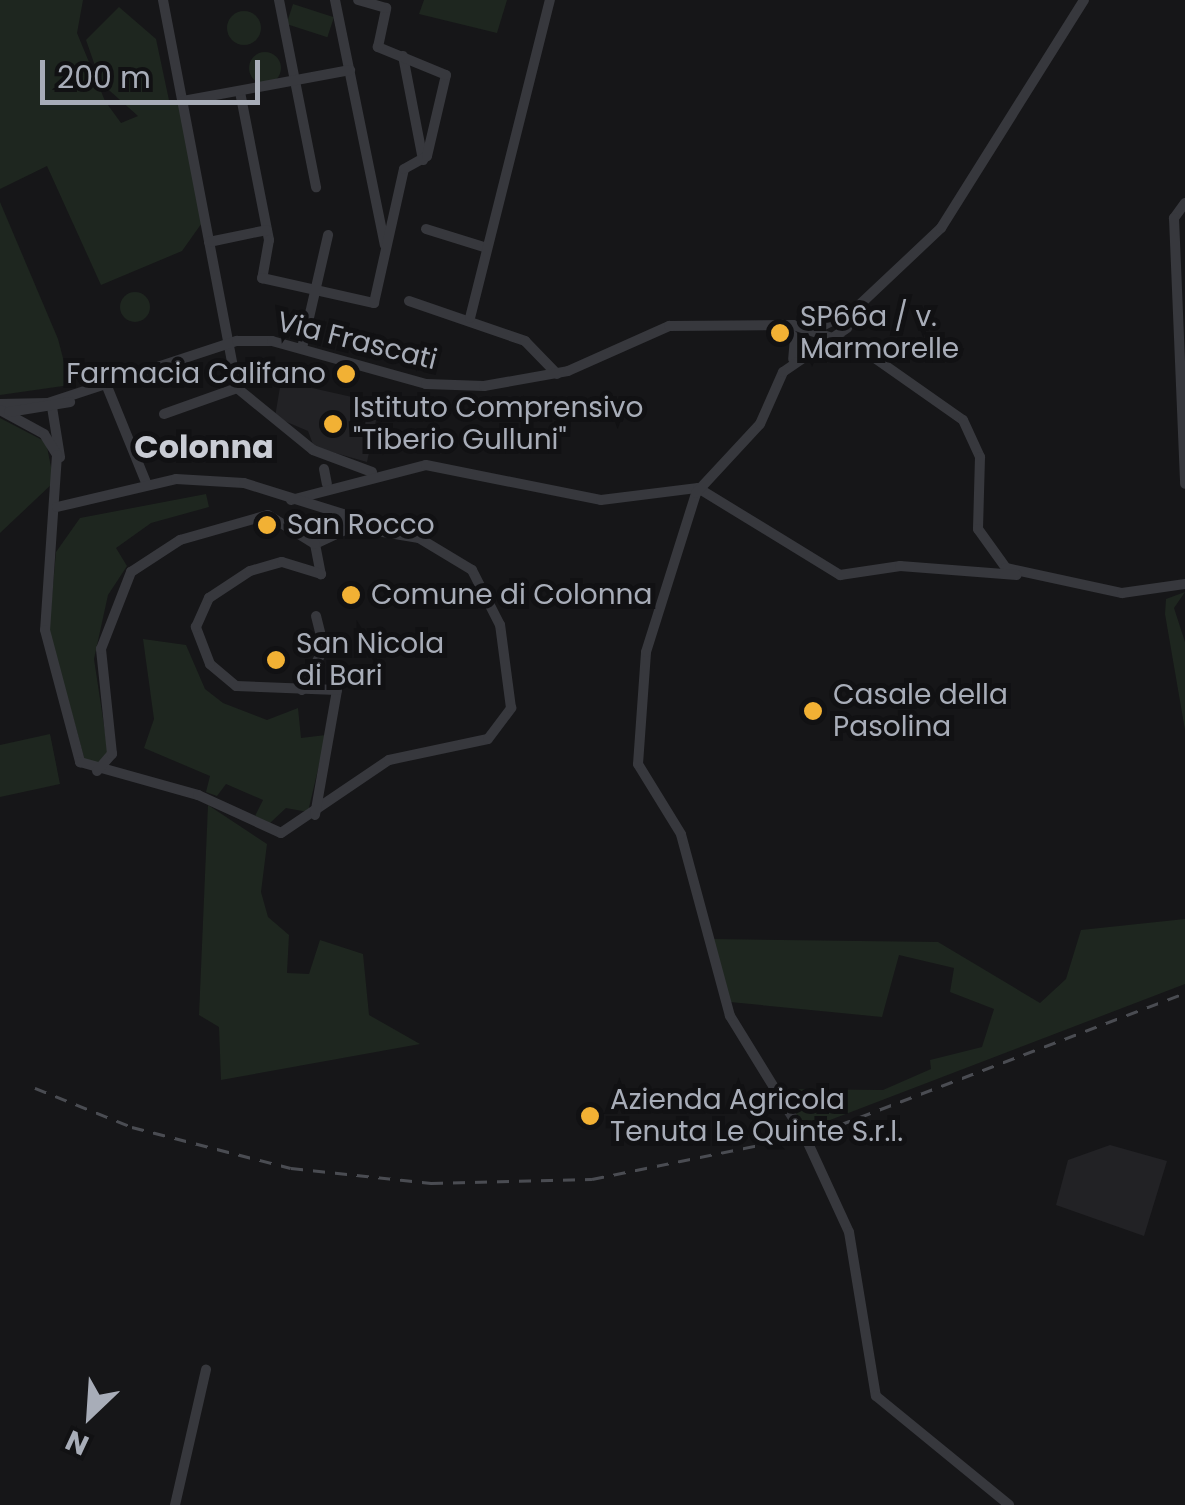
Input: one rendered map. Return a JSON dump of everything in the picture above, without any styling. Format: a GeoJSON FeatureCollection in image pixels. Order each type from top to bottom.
{"type":"FeatureCollection","features":[{"type":"Feature","properties":{"kind":"street"},"geometry":{"type":"LineString","coordinates":[[163,0],[237,388],[313,450],[372,472]]}},
{"type":"Feature","properties":{"kind":"street"},"geometry":{"type":"LineString","coordinates":[[279,0],[316,187]]}},
{"type":"Feature","properties":{"kind":"street"},"geometry":{"type":"LineString","coordinates":[[335,0],[386,251]]}},
{"type":"Feature","properties":{"kind":"street"},"geometry":{"type":"LineString","coordinates":[[358,0],[386,8],[378,47],[446,72],[423,160]]}},
{"type":"Feature","properties":{"kind":"street"},"geometry":{"type":"LineString","coordinates":[[470,318],[550,0]]}},
{"type":"Feature","properties":{"kind":"street"},"geometry":{"type":"LineString","coordinates":[[812,330],[835,322],[860,305],[944,224],[1084,0]]}},
{"type":"Feature","properties":{"kind":"street"},"geometry":{"type":"LineString","coordinates":[[403,56],[423,160]]}},
{"type":"Feature","properties":{"kind":"street"},"geometry":{"type":"LineString","coordinates":[[182,101],[350,70]]}},
{"type":"Feature","properties":{"kind":"street"},"geometry":{"type":"LineString","coordinates":[[240,92],[268,230],[262,278],[374,303],[404,169],[423,160]]}},
{"type":"Feature","properties":{"kind":"street"},"geometry":{"type":"LineString","coordinates":[[1185,203],[1174,218],[1185,484]]}},
{"type":"Feature","properties":{"kind":"street"},"geometry":{"type":"LineString","coordinates":[[426,229],[487,248]]}},
{"type":"Feature","properties":{"kind":"street"},"geometry":{"type":"LineString","coordinates":[[208,242],[268,230]]}},
{"type":"Feature","properties":{"kind":"street"},"geometry":{"type":"LineString","coordinates":[[302,348],[328,235]]}},
{"type":"Feature","properties":{"kind":"street"},"geometry":{"type":"LineString","coordinates":[[409,300],[470,318],[531,344],[557,374]]}},
{"type":"Feature","properties":{"kind":"street"},"geometry":{"type":"LineString","coordinates":[[791,364],[847,328],[860,305]]}},
{"type":"Feature","properties":{"kind":"street"},"geometry":{"type":"LineString","coordinates":[[770,322],[796,338],[791,364],[760,424],[698,488],[649,639],[638,764],[680,834],[730,1016],[799,1128]]}},
{"type":"Feature","properties":{"kind":"street","name":"Via Frascati"},"geometry":{"type":"LineString","coordinates":[[0,407],[50,407],[228,343],[302,348],[426,384],[557,374],[668,326],[770,322],[835,336],[862,350]]}},
{"type":"Feature","properties":{"kind":"street"},"geometry":{"type":"LineString","coordinates":[[835,322],[835,336]]}},
{"type":"Feature","properties":{"kind":"street"},"geometry":{"type":"LineString","coordinates":[[847,328],[862,350],[968,427],[981,462],[978,529],[1018,575]]}},
{"type":"Feature","properties":{"kind":"street"},"geometry":{"type":"LineString","coordinates":[[106,384],[148,484]]}},
{"type":"Feature","properties":{"kind":"street"},"geometry":{"type":"LineString","coordinates":[[164,414],[237,388]]}},
{"type":"Feature","properties":{"kind":"street"},"geometry":{"type":"LineString","coordinates":[[84,394],[62,434],[47,648],[78,757],[96,771],[202,796],[281,834],[390,760],[488,739],[511,708],[500,624],[472,570],[412,536],[347,525],[316,544]]}},
{"type":"Feature","properties":{"kind":"street"},"geometry":{"type":"LineString","coordinates":[[0,407],[39,430],[60,467]]}},
{"type":"Feature","properties":{"kind":"street"},"geometry":{"type":"LineString","coordinates":[[50,407],[62,434]]}},
{"type":"Feature","properties":{"kind":"street"},"geometry":{"type":"LineString","coordinates":[[39,430],[50,407]]}},
{"type":"Feature","properties":{"kind":"street"},"geometry":{"type":"LineString","coordinates":[[291,500],[328,484],[372,472],[453,464],[601,500],[698,488],[840,575],[900,566],[1018,575],[1126,593],[1185,584]]}},
{"type":"Feature","properties":{"kind":"street"},"geometry":{"type":"LineString","coordinates":[[324,469],[328,484]]}},
{"type":"Feature","properties":{"kind":"street"},"geometry":{"type":"LineString","coordinates":[[57,507],[148,484],[224,481],[342,512],[347,525]]}},
{"type":"Feature","properties":{"kind":"street"},"geometry":{"type":"LineString","coordinates":[[96,771],[112,754],[102,646],[127,576],[188,537],[268,514],[292,524],[316,544],[320,574],[267,564],[224,586],[198,616],[212,668],[262,693],[335,688],[314,815]]}},
{"type":"Feature","properties":{"kind":"street"},"geometry":{"type":"LineString","coordinates":[[302,690],[324,648],[316,616]]}},
{"type":"Feature","properties":{"kind":"street"},"geometry":{"type":"LineString","coordinates":[[808,1144],[849,1232],[876,1396],[1008,1505]]}},
{"type":"Feature","properties":{"kind":"street"},"geometry":{"type":"LineString","coordinates":[[175,1505],[206,1370]]}},
{"type":"Feature","properties":{"kind":"shaded area"},"geometry":{"type":"Polygon","coordinates":[[[0,0],[83,0],[77,33],[105,101],[121,123],[138,116],[101,83],[86,40],[119,7],[156,39],[170,105],[183,101],[204,220],[182,251],[101,285],[47,166],[0,189],[0,0]]]}},
{"type":"Feature","properties":{"kind":"shaded area"},"geometry":{"type":"Polygon","coordinates":[[[424,0],[507,0],[497,33],[419,14],[424,0]]]}},
{"type":"Feature","properties":{"kind":"shaded area"},"geometry":{"type":"Polygon","coordinates":[[[293,4],[334,17],[327,37],[287,24],[293,4]]]}},
{"type":"Feature","properties":{"kind":"shaded area"},"geometry":{"type":"Polygon","coordinates":[[[244,11],[256,16],[261,28],[256,40],[244,45],[232,40],[227,28],[232,16],[244,11]]]}},
{"type":"Feature","properties":{"kind":"shaded area"},"geometry":{"type":"Polygon","coordinates":[[[265,52],[277,56],[281,68],[277,80],[265,84],[253,80],[249,68],[253,56],[265,52]]]}},
{"type":"Feature","properties":{"kind":"shaded area"},"geometry":{"type":"Polygon","coordinates":[[[0,202],[58,339],[70,385],[0,395],[0,202]]]}},
{"type":"Feature","properties":{"kind":"shaded area"},"geometry":{"type":"Polygon","coordinates":[[[135,292],[146,296],[150,307],[146,318],[135,322],[124,318],[120,307],[124,296],[135,292]]]}},
{"type":"Feature","properties":{"kind":"shaded area","name":"Istituto Comprensivo \"Tiberio Gulluni\""},"geometry":{"type":"Polygon","coordinates":[[[281,381],[352,397],[350,409],[377,416],[367,462],[314,447],[308,431],[275,417],[281,381]]]}},
{"type":"Feature","properties":{"kind":"shaded area"},"geometry":{"type":"Polygon","coordinates":[[[0,418],[46,442],[54,482],[0,533],[0,418]]]}},
{"type":"Feature","properties":{"kind":"shaded area"},"geometry":{"type":"Polygon","coordinates":[[[206,494],[209,507],[151,523],[116,548],[127,566],[108,595],[94,659],[108,752],[103,763],[85,761],[49,630],[56,552],[80,518],[206,494]]]}},
{"type":"Feature","properties":{"kind":"shaded area"},"geometry":{"type":"Polygon","coordinates":[[[1185,592],[1174,608],[1185,642],[1185,730],[1165,614],[1166,599],[1185,592]]]}},
{"type":"Feature","properties":{"kind":"shaded area"},"geometry":{"type":"Polygon","coordinates":[[[143,639],[186,645],[205,689],[223,703],[267,720],[298,708],[301,738],[326,735],[308,812],[286,808],[270,823],[255,816],[263,800],[226,784],[217,796],[206,792],[210,776],[144,748],[154,719],[143,639]]]}},
{"type":"Feature","properties":{"kind":"shaded area"},"geometry":{"type":"Polygon","coordinates":[[[50,734],[60,784],[0,797],[0,745],[50,734]]]}},
{"type":"Feature","properties":{"kind":"shaded area"},"geometry":{"type":"Polygon","coordinates":[[[208,805],[267,844],[261,892],[268,917],[289,935],[287,973],[309,974],[320,940],[363,954],[369,1015],[420,1044],[221,1080],[219,1027],[199,1015],[208,805]]]}},
{"type":"Feature","properties":{"kind":"shaded area"},"geometry":{"type":"Polygon","coordinates":[[[1185,919],[1185,984],[804,1130],[781,1089],[883,1090],[931,1069],[930,1060],[982,1047],[994,1009],[950,992],[954,968],[899,955],[882,1017],[730,1002],[713,939],[938,942],[1040,1003],[1066,979],[1081,930],[1185,919]]]}},
{"type":"Feature","properties":{"kind":"shaded area"},"geometry":{"type":"Polygon","coordinates":[[[1110,1145],[1167,1161],[1144,1236],[1056,1205],[1068,1160],[1110,1145]]]}},
{"type":"Feature","properties":{"kind":"railway"},"geometry":{"type":"LineString","coordinates":[[35,1088],[132,1127],[291,1168],[431,1183],[592,1179],[818,1133],[1185,993]]}},
{"type":"Feature","properties":{"kind":"place","name":"SP66a / v. Marmorelle"},"geometry":{"type":"Point","coordinates":[780,333]}},
{"type":"Feature","properties":{"kind":"place","name":"Farmacia Califano"},"geometry":{"type":"Point","coordinates":[346,374]}},
{"type":"Feature","properties":{"kind":"place","name":"Istituto Comprensivo \"Tiberio Gulluni\""},"geometry":{"type":"Point","coordinates":[333,424]}},
{"type":"Feature","properties":{"kind":"place","name":"San Rocco"},"geometry":{"type":"Point","coordinates":[267,525]}},
{"type":"Feature","properties":{"kind":"place","name":"Comune di Colonna"},"geometry":{"type":"Point","coordinates":[351,595]}},
{"type":"Feature","properties":{"kind":"place","name":"San Nicola di Bari"},"geometry":{"type":"Point","coordinates":[276,660]}},
{"type":"Feature","properties":{"kind":"place","name":"Casale della Pasolina"},"geometry":{"type":"Point","coordinates":[813,711]}},
{"type":"Feature","properties":{"kind":"place","name":"Azienda Agricola Tenuta Le Quinte S.r.l."},"geometry":{"type":"Point","coordinates":[590,1116]}},
{"type":"Feature","properties":{"kind":"district","name":"Colonna"},"geometry":{"type":"Point","coordinates":[204,447]}}]}
